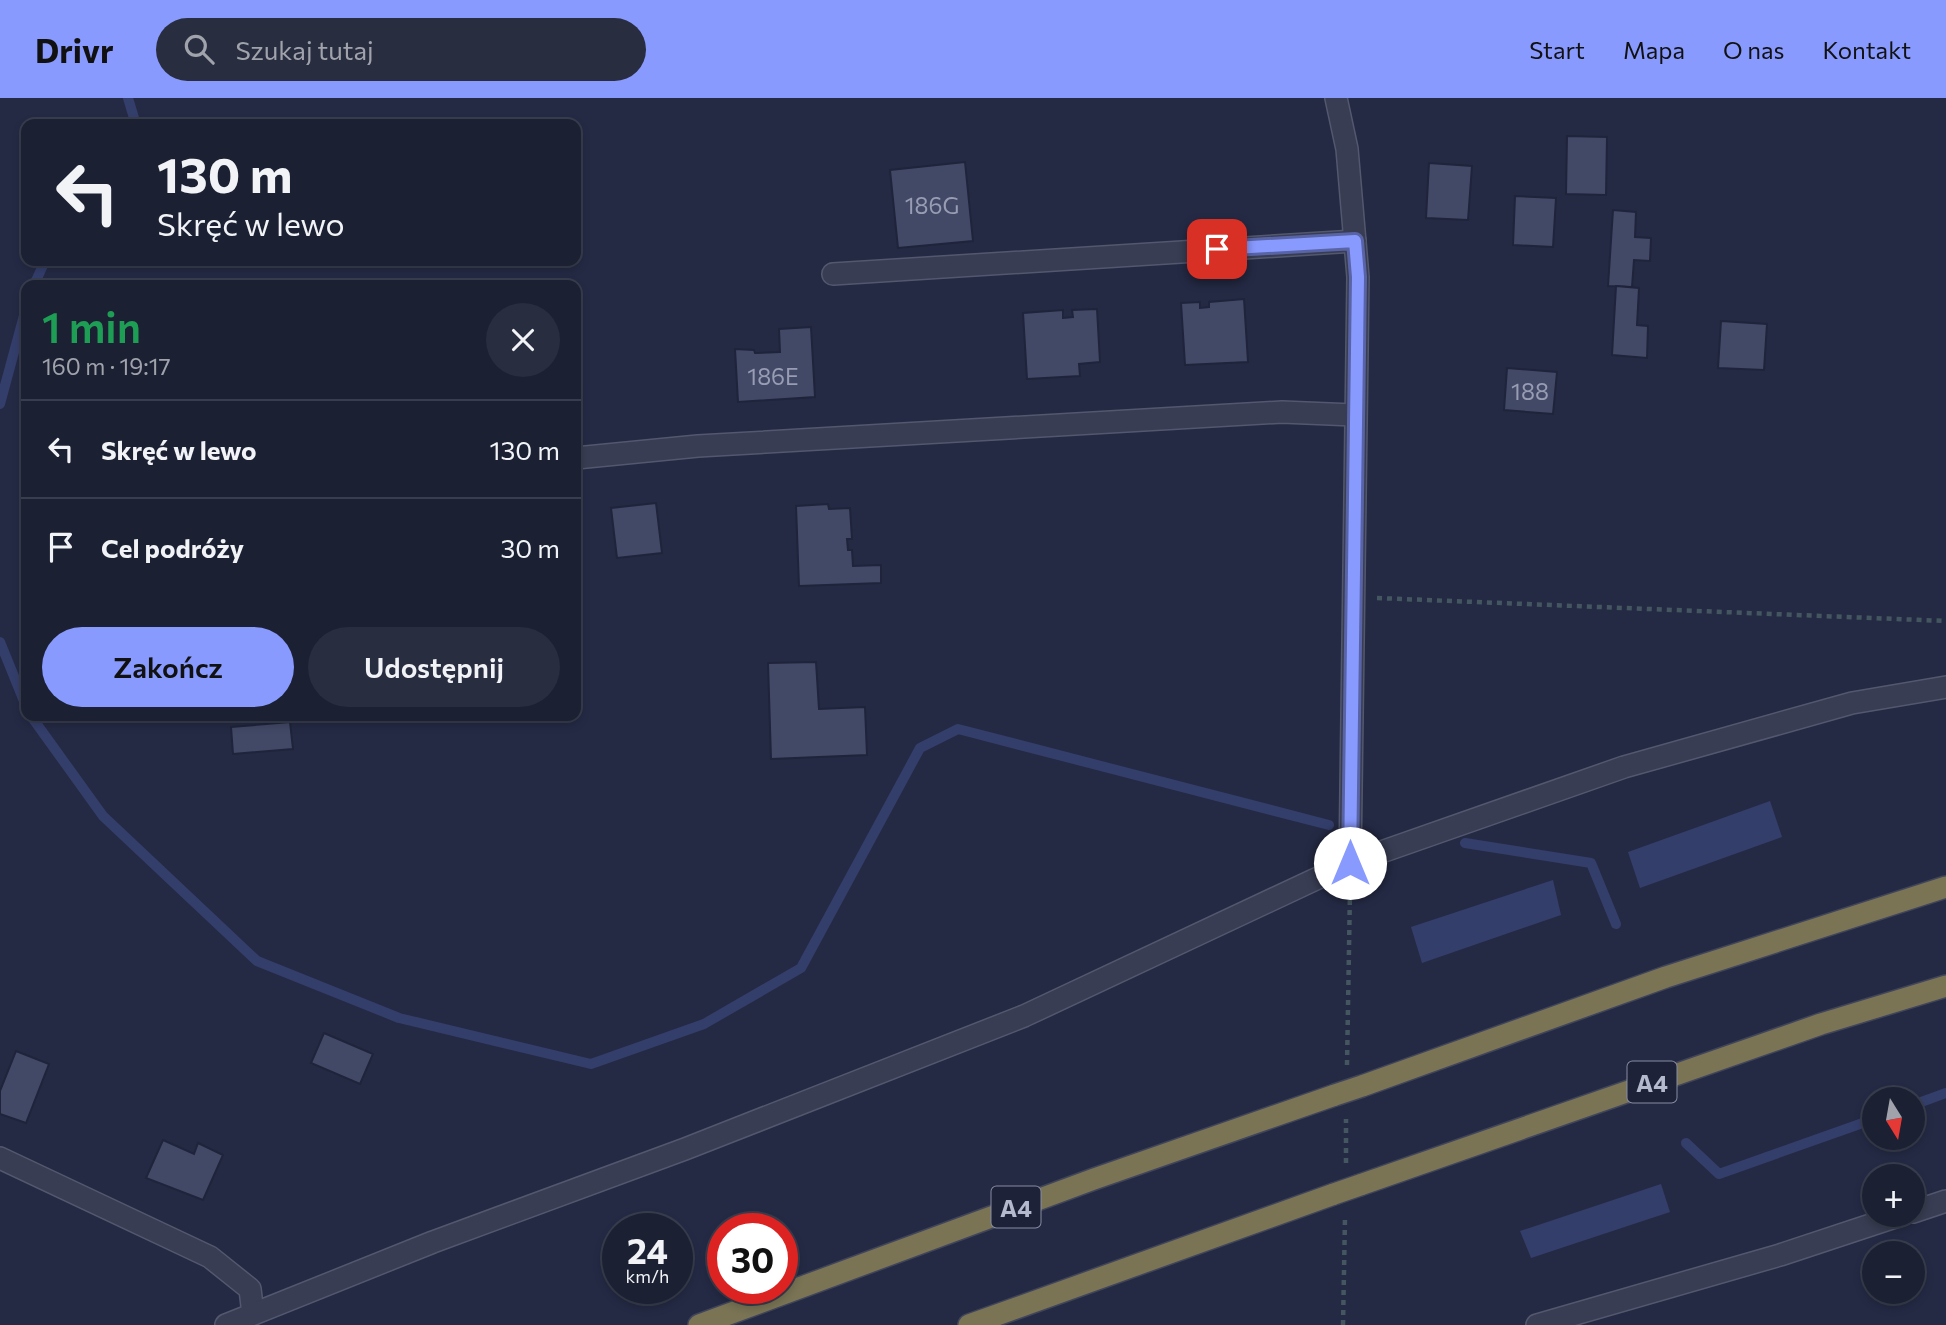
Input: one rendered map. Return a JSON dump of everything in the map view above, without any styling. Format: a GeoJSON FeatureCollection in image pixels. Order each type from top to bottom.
{"type":"FeatureCollection","features":[{"type":"Feature","properties":{"kind":"highway","name":"A4"},"geometry":{"type":"LineString","coordinates":[[699,1325],[1081,1184],[1666,977],[1946,887]]}},
{"type":"Feature","properties":{"kind":"highway","name":"A4"},"geometry":{"type":"LineString","coordinates":[[969,1325],[1821,1024],[1946,986]]}},
{"type":"Feature","properties":{"kind":"street"},"geometry":{"type":"LineString","coordinates":[[1336,98],[1347,149],[1358,277],[1354,415],[1350,863]]}},
{"type":"Feature","properties":{"kind":"street"},"geometry":{"type":"LineString","coordinates":[[832,274],[1355,241]]}},
{"type":"Feature","properties":{"kind":"street"},"geometry":{"type":"LineString","coordinates":[[581,457],[698,446],[1268,413],[1354,415]]}},
{"type":"Feature","properties":{"kind":"street"},"geometry":{"type":"LineString","coordinates":[[226,1325],[1024,1016],[1350,863],[1624,767],[1852,703],[1946,687]]}},
{"type":"Feature","properties":{"kind":"street"},"geometry":{"type":"LineString","coordinates":[[0,1158],[210,1257],[250,1289],[253,1314]]}},
{"type":"Feature","properties":{"kind":"street"},"geometry":{"type":"LineString","coordinates":[[1925,1208],[1946,1201]]}},
{"type":"Feature","properties":{"kind":"street"},"geometry":{"type":"LineString","coordinates":[[1537,1325],[1780,1255],[1865,1227]]}},
{"type":"Feature","properties":{"kind":"path"},"geometry":{"type":"LineString","coordinates":[[1352,597],[1946,621]]}},
{"type":"Feature","properties":{"kind":"water"},"geometry":{"type":"Polygon","coordinates":[[[1770,801],[1782,837],[1640,888],[1628,852],[1770,801]]]}},
{"type":"Feature","properties":{"kind":"water"},"geometry":{"type":"Polygon","coordinates":[[[1553,880],[1561,915],[1422,963],[1411,927],[1553,880]]]}},
{"type":"Feature","properties":{"kind":"water"},"geometry":{"type":"Polygon","coordinates":[[[1661,1184],[1670,1212],[1531,1258],[1520,1231],[1661,1184]]]}},
{"type":"Feature","properties":{"kind":"building"},"geometry":{"type":"Polygon","coordinates":[[[1567,136],[1607,137],[1606,195],[1566,194],[1567,136]]]}},
{"type":"Feature","properties":{"kind":"building"},"geometry":{"type":"Polygon","coordinates":[[[965,162],[973,241],[898,248],[890,170],[965,162]]]}},
{"type":"Feature","properties":{"kind":"building"},"geometry":{"type":"Polygon","coordinates":[[[1429,163],[1472,166],[1468,220],[1426,218],[1429,163]]]}},
{"type":"Feature","properties":{"kind":"building"},"geometry":{"type":"Polygon","coordinates":[[[1515,196],[1556,198],[1553,247],[1513,245],[1515,196]]]}},
{"type":"Feature","properties":{"kind":"building"},"geometry":{"type":"Polygon","coordinates":[[[1613,210],[1636,212],[1635,237],[1651,238],[1650,261],[1634,260],[1632,287],[1608,286],[1613,210]]]}},
{"type":"Feature","properties":{"kind":"building"},"geometry":{"type":"Polygon","coordinates":[[[1616,286],[1639,288],[1637,325],[1648,326],[1647,358],[1612,355],[1616,286]]]}},
{"type":"Feature","properties":{"kind":"building"},"geometry":{"type":"Polygon","coordinates":[[[1244,299],[1248,362],[1185,365],[1181,303],[1200,302],[1200,308],[1209,307],[1209,302],[1244,299]]]}},
{"type":"Feature","properties":{"kind":"building"},"geometry":{"type":"Polygon","coordinates":[[[1097,309],[1100,362],[1079,364],[1080,376],[1027,379],[1023,313],[1063,310],[1063,318],[1073,317],[1072,310],[1097,309]]]}},
{"type":"Feature","properties":{"kind":"building"},"geometry":{"type":"Polygon","coordinates":[[[1721,321],[1767,324],[1764,370],[1718,368],[1721,321]]]}},
{"type":"Feature","properties":{"kind":"building"},"geometry":{"type":"Polygon","coordinates":[[[811,327],[815,397],[738,402],[735,349],[754,350],[755,353],[780,352],[779,329],[811,327]]]}},
{"type":"Feature","properties":{"kind":"building"},"geometry":{"type":"Polygon","coordinates":[[[1507,368],[1557,372],[1553,414],[1504,410],[1507,368]]]}},
{"type":"Feature","properties":{"kind":"building"},"geometry":{"type":"Polygon","coordinates":[[[656,503],[662,553],[617,558],[611,508],[656,503]]]}},
{"type":"Feature","properties":{"kind":"building"},"geometry":{"type":"Polygon","coordinates":[[[828,504],[829,509],[850,508],[852,539],[847,539],[848,550],[852,550],[853,566],[881,565],[881,583],[799,586],[796,506],[828,504]]]}},
{"type":"Feature","properties":{"kind":"building"},"geometry":{"type":"Polygon","coordinates":[[[816,662],[819,709],[865,707],[867,755],[771,759],[768,663],[816,662]]]}},
{"type":"Feature","properties":{"kind":"building"},"geometry":{"type":"Polygon","coordinates":[[[290,722],[293,749],[233,754],[231,727],[290,722]]]}},
{"type":"Feature","properties":{"kind":"building"},"geometry":{"type":"Polygon","coordinates":[[[324,1033],[373,1054],[360,1084],[311,1063],[324,1033]]]}},
{"type":"Feature","properties":{"kind":"building"},"geometry":{"type":"Polygon","coordinates":[[[16,1051],[49,1064],[26,1123],[0,1114],[0,1091],[16,1051]]]}},
{"type":"Feature","properties":{"kind":"building"},"geometry":{"type":"Polygon","coordinates":[[[163,1140],[194,1154],[198,1143],[223,1155],[203,1200],[146,1178],[163,1140]]]}},
{"type":"Feature","properties":{"kind":"waterway"},"geometry":{"type":"LineString","coordinates":[[128,98],[133,119]]}},
{"type":"Feature","properties":{"kind":"waterway"},"geometry":{"type":"LineString","coordinates":[[36,280],[43,266]]}},
{"type":"Feature","properties":{"kind":"waterway"},"geometry":{"type":"LineString","coordinates":[[0,404],[21,326]]}},
{"type":"Feature","properties":{"kind":"waterway"},"geometry":{"type":"LineString","coordinates":[[0,642],[21,694]]}},
{"type":"Feature","properties":{"kind":"waterway"},"geometry":{"type":"LineString","coordinates":[[35,721],[103,816],[257,961],[399,1018],[591,1064],[704,1024],[801,968],[920,748],[958,729],[1329,825]]}},
{"type":"Feature","properties":{"kind":"waterway"},"geometry":{"type":"LineString","coordinates":[[1465,843],[1591,863],[1616,924]]}},
{"type":"Feature","properties":{"kind":"waterway"},"geometry":{"type":"LineString","coordinates":[[1925,1101],[1946,1093]]}},
{"type":"Feature","properties":{"kind":"waterway"},"geometry":{"type":"LineString","coordinates":[[1686,1143],[1719,1174],[1862,1123]]}},
{"type":"Feature","properties":{"kind":"route"},"geometry":{"type":"LineString","coordinates":[[1217,249],[1355,241],[1358,277],[1354,415],[1350,863]]}}]}
